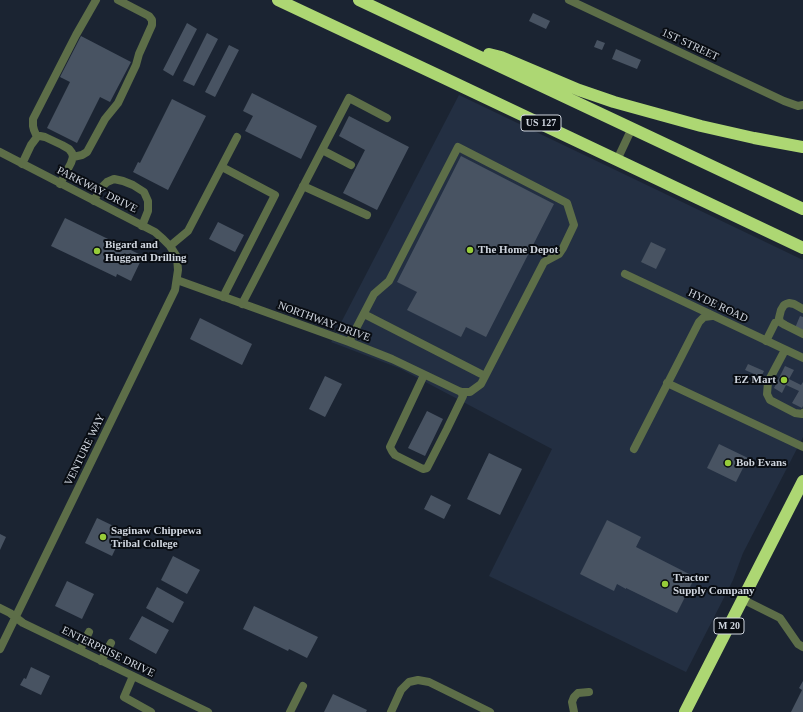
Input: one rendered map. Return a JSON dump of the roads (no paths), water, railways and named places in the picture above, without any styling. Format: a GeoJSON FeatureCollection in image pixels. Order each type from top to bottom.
{"type":"FeatureCollection","features":[{"type":"Feature","properties":{"kind":"highway","name":"US 127"},"geometry":{"type":"LineString","coordinates":[[278,0],[803,248]]}},
{"type":"Feature","properties":{"kind":"highway"},"geometry":{"type":"LineString","coordinates":[[359,0],[803,209]]}},
{"type":"Feature","properties":{"kind":"highway"},"geometry":{"type":"LineString","coordinates":[[452,43],[501,57],[579,90],[657,114],[701,126],[803,147]]}},
{"type":"Feature","properties":{"kind":"highway","name":"M 20"},"geometry":{"type":"LineString","coordinates":[[685,712],[803,481]]}},
{"type":"Feature","properties":{"kind":"street"},"geometry":{"type":"LineString","coordinates":[[37,137],[33,126],[34,119],[76,35],[96,0]]}},
{"type":"Feature","properties":{"kind":"street"},"geometry":{"type":"LineString","coordinates":[[73,157],[87,152],[105,119],[118,103],[136,65],[139,54],[152,25],[152,20],[149,16],[118,0]]}},
{"type":"Feature","properties":{"kind":"street","name":"1ST STREET"},"geometry":{"type":"LineString","coordinates":[[569,0],[784,101],[798,106],[803,105]]}},
{"type":"Feature","properties":{"kind":"street"},"geometry":{"type":"LineString","coordinates":[[242,304],[349,98],[386,118]]}},
{"type":"Feature","properties":{"kind":"street"},"geometry":{"type":"LineString","coordinates":[[617,160],[632,128]]}},
{"type":"Feature","properties":{"kind":"street"},"geometry":{"type":"LineString","coordinates":[[22,164],[31,145],[37,137],[45,137],[62,145],[69,149],[73,157],[72,163],[60,184]]}},
{"type":"Feature","properties":{"kind":"street"},"geometry":{"type":"LineString","coordinates":[[170,246],[188,231],[237,137]]}},
{"type":"Feature","properties":{"kind":"street"},"geometry":{"type":"LineString","coordinates":[[349,342],[374,294],[389,281],[458,146],[567,203],[574,225],[559,254],[544,262],[481,384],[470,392],[461,392],[463,396],[447,429],[427,468],[423,469],[395,455],[390,447],[424,374]]}},
{"type":"Feature","properties":{"kind":"street"},"geometry":{"type":"LineString","coordinates":[[322,150],[351,165]]}},
{"type":"Feature","properties":{"kind":"street","name":"PARKWAY DRIVE"},"geometry":{"type":"LineString","coordinates":[[0,152],[155,232],[170,246],[177,257]]}},
{"type":"Feature","properties":{"kind":"street"},"geometry":{"type":"LineString","coordinates":[[222,167],[276,195],[223,297]]}},
{"type":"Feature","properties":{"kind":"street"},"geometry":{"type":"LineString","coordinates":[[94,201],[100,189],[107,182],[114,179],[133,184],[144,192],[148,201],[148,211],[142,226]]}},
{"type":"Feature","properties":{"kind":"street"},"geometry":{"type":"LineString","coordinates":[[304,186],[367,215]]}},
{"type":"Feature","properties":{"kind":"street","name":"VENTURE WAY"},"geometry":{"type":"LineString","coordinates":[[0,649],[175,290],[178,270],[177,257]]}},
{"type":"Feature","properties":{"kind":"street","name":"HYDE ROAD"},"geometry":{"type":"LineString","coordinates":[[625,274],[803,358]]}},
{"type":"Feature","properties":{"kind":"street","name":"NORTHWAY DRIVE"},"geometry":{"type":"LineString","coordinates":[[177,280],[349,342],[392,359],[461,392]]}},
{"type":"Feature","properties":{"kind":"street"},"geometry":{"type":"LineString","coordinates":[[803,309],[794,304],[786,304],[781,310],[779,318],[780,322],[803,334]]}},
{"type":"Feature","properties":{"kind":"street"},"geometry":{"type":"LineString","coordinates":[[364,314],[485,376]]}},
{"type":"Feature","properties":{"kind":"street"},"geometry":{"type":"LineString","coordinates":[[634,449],[699,322],[704,317],[712,316]]}},
{"type":"Feature","properties":{"kind":"street"},"geometry":{"type":"LineString","coordinates":[[766,341],[775,323]]}},
{"type":"Feature","properties":{"kind":"street"},"geometry":{"type":"LineString","coordinates":[[785,350],[768,382],[767,394],[770,400],[795,412],[803,413]]}},
{"type":"Feature","properties":{"kind":"street"},"geometry":{"type":"LineString","coordinates":[[667,383],[803,447]]}},
{"type":"Feature","properties":{"kind":"street"},"geometry":{"type":"LineString","coordinates":[[742,599],[780,618],[798,644],[803,647]]}},
{"type":"Feature","properties":{"kind":"street","name":"ENTERPRISE DRIVE"},"geometry":{"type":"LineString","coordinates":[[0,608],[16,617],[23,624],[208,712]]}},
{"type":"Feature","properties":{"kind":"street"},"geometry":{"type":"LineString","coordinates":[[80,650],[89,632]]}},
{"type":"Feature","properties":{"kind":"street"},"geometry":{"type":"LineString","coordinates":[[101,661],[111,643]]}},
{"type":"Feature","properties":{"kind":"street"},"geometry":{"type":"LineString","coordinates":[[133,676],[124,697],[151,712]]}},
{"type":"Feature","properties":{"kind":"street"},"geometry":{"type":"LineString","coordinates":[[391,712],[402,690],[409,682],[418,680],[429,682],[490,712]]}},
{"type":"Feature","properties":{"kind":"street"},"geometry":{"type":"LineString","coordinates":[[290,712],[303,686]]}},
{"type":"Feature","properties":{"kind":"street"},"geometry":{"type":"LineString","coordinates":[[574,712],[572,702],[574,697],[578,693],[589,692]]}},
{"type":"Feature","properties":{"kind":"place","name":"The Home Depot"},"geometry":{"type":"Point","coordinates":[470,250]}},
{"type":"Feature","properties":{"kind":"place","name":"Bigard and Huggard Drilling"},"geometry":{"type":"Point","coordinates":[97,251]}},
{"type":"Feature","properties":{"kind":"place","name":"EZ Mart"},"geometry":{"type":"Point","coordinates":[784,380]}},
{"type":"Feature","properties":{"kind":"place","name":"Bob Evans"},"geometry":{"type":"Point","coordinates":[728,463]}},
{"type":"Feature","properties":{"kind":"place","name":"Saginaw Chippewa Tribal College"},"geometry":{"type":"Point","coordinates":[103,537]}},
{"type":"Feature","properties":{"kind":"place","name":"Tractor Supply Company"},"geometry":{"type":"Point","coordinates":[665,584]}}]}
